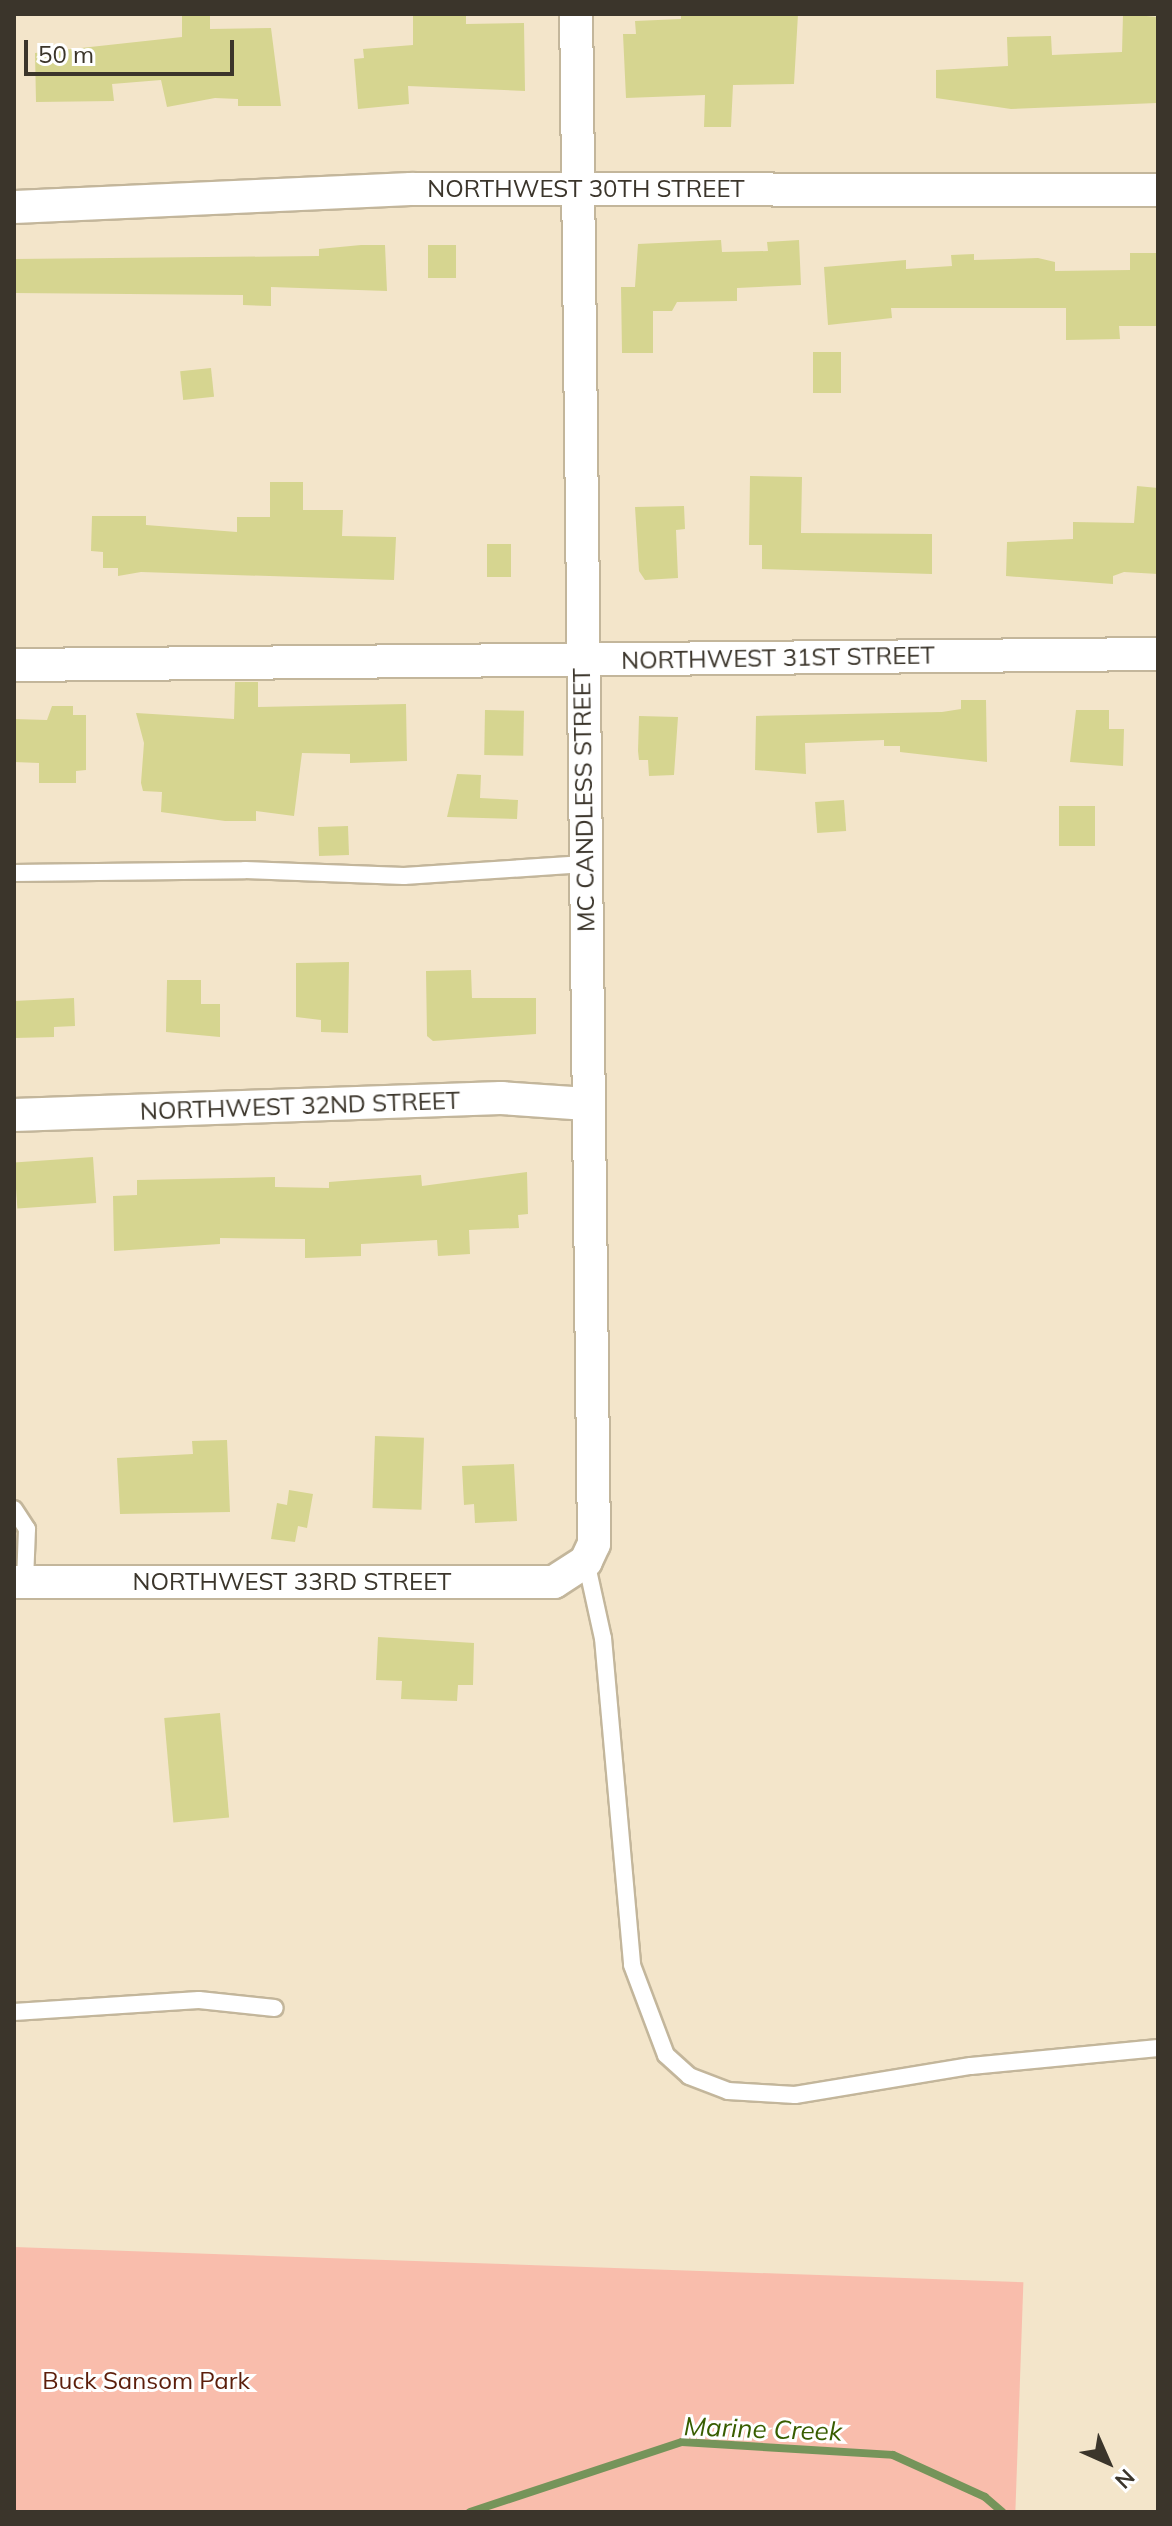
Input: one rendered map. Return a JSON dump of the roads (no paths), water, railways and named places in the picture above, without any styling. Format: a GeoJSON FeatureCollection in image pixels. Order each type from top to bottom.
{"type":"FeatureCollection","features":[{"type":"Feature","properties":{"kind":"street","name":"MC CANDLESS STREET"},"geometry":{"type":"LineString","coordinates":[[576,14],[594,1544],[577,1568]]}},
{"type":"Feature","properties":{"kind":"street","name":"NORTHWEST 30TH STREET"},"geometry":{"type":"LineString","coordinates":[[14,207],[411,189],[1158,190]]}},
{"type":"Feature","properties":{"kind":"street","name":"NORTHWEST 31ST STREET"},"geometry":{"type":"LineString","coordinates":[[14,665],[1158,654]]}},
{"type":"Feature","properties":{"kind":"street","name":"NORTHWEST 32ND STREET"},"geometry":{"type":"LineString","coordinates":[[14,1115],[501,1098],[587,1104]]}},
{"type":"Feature","properties":{"kind":"street","name":"NORTHWEST 33RD STREET"},"geometry":{"type":"LineString","coordinates":[[20,1582],[554,1582],[577,1568]]}},
{"type":"Feature","properties":{"kind":"lane"},"geometry":{"type":"LineString","coordinates":[[14,873],[245,870],[404,876],[585,864]]}},
{"type":"Feature","properties":{"kind":"lane"},"geometry":{"type":"LineString","coordinates":[[14,1509],[27,1529],[20,1582]]}},
{"type":"Feature","properties":{"kind":"lane"},"geometry":{"type":"LineString","coordinates":[[577,1568],[603,1638],[632,1965],[666,2055],[689,2076],[728,2091],[795,2095],[971,2066],[1158,2048]]}},
{"type":"Feature","properties":{"kind":"lane"},"geometry":{"type":"LineString","coordinates":[[14,2012],[199,2000],[275,2008]]}},
{"type":"Feature","properties":{"kind":"waterway","name":"Marine Creek"},"geometry":{"type":"LineString","coordinates":[[470,2512],[682,2442],[893,2455],[985,2497],[1002,2512]]}},
{"type":"Feature","properties":{"kind":"park label","name":"Buck Sansom Park"},"geometry":{"type":"Point","coordinates":[146,2381]}}]}
